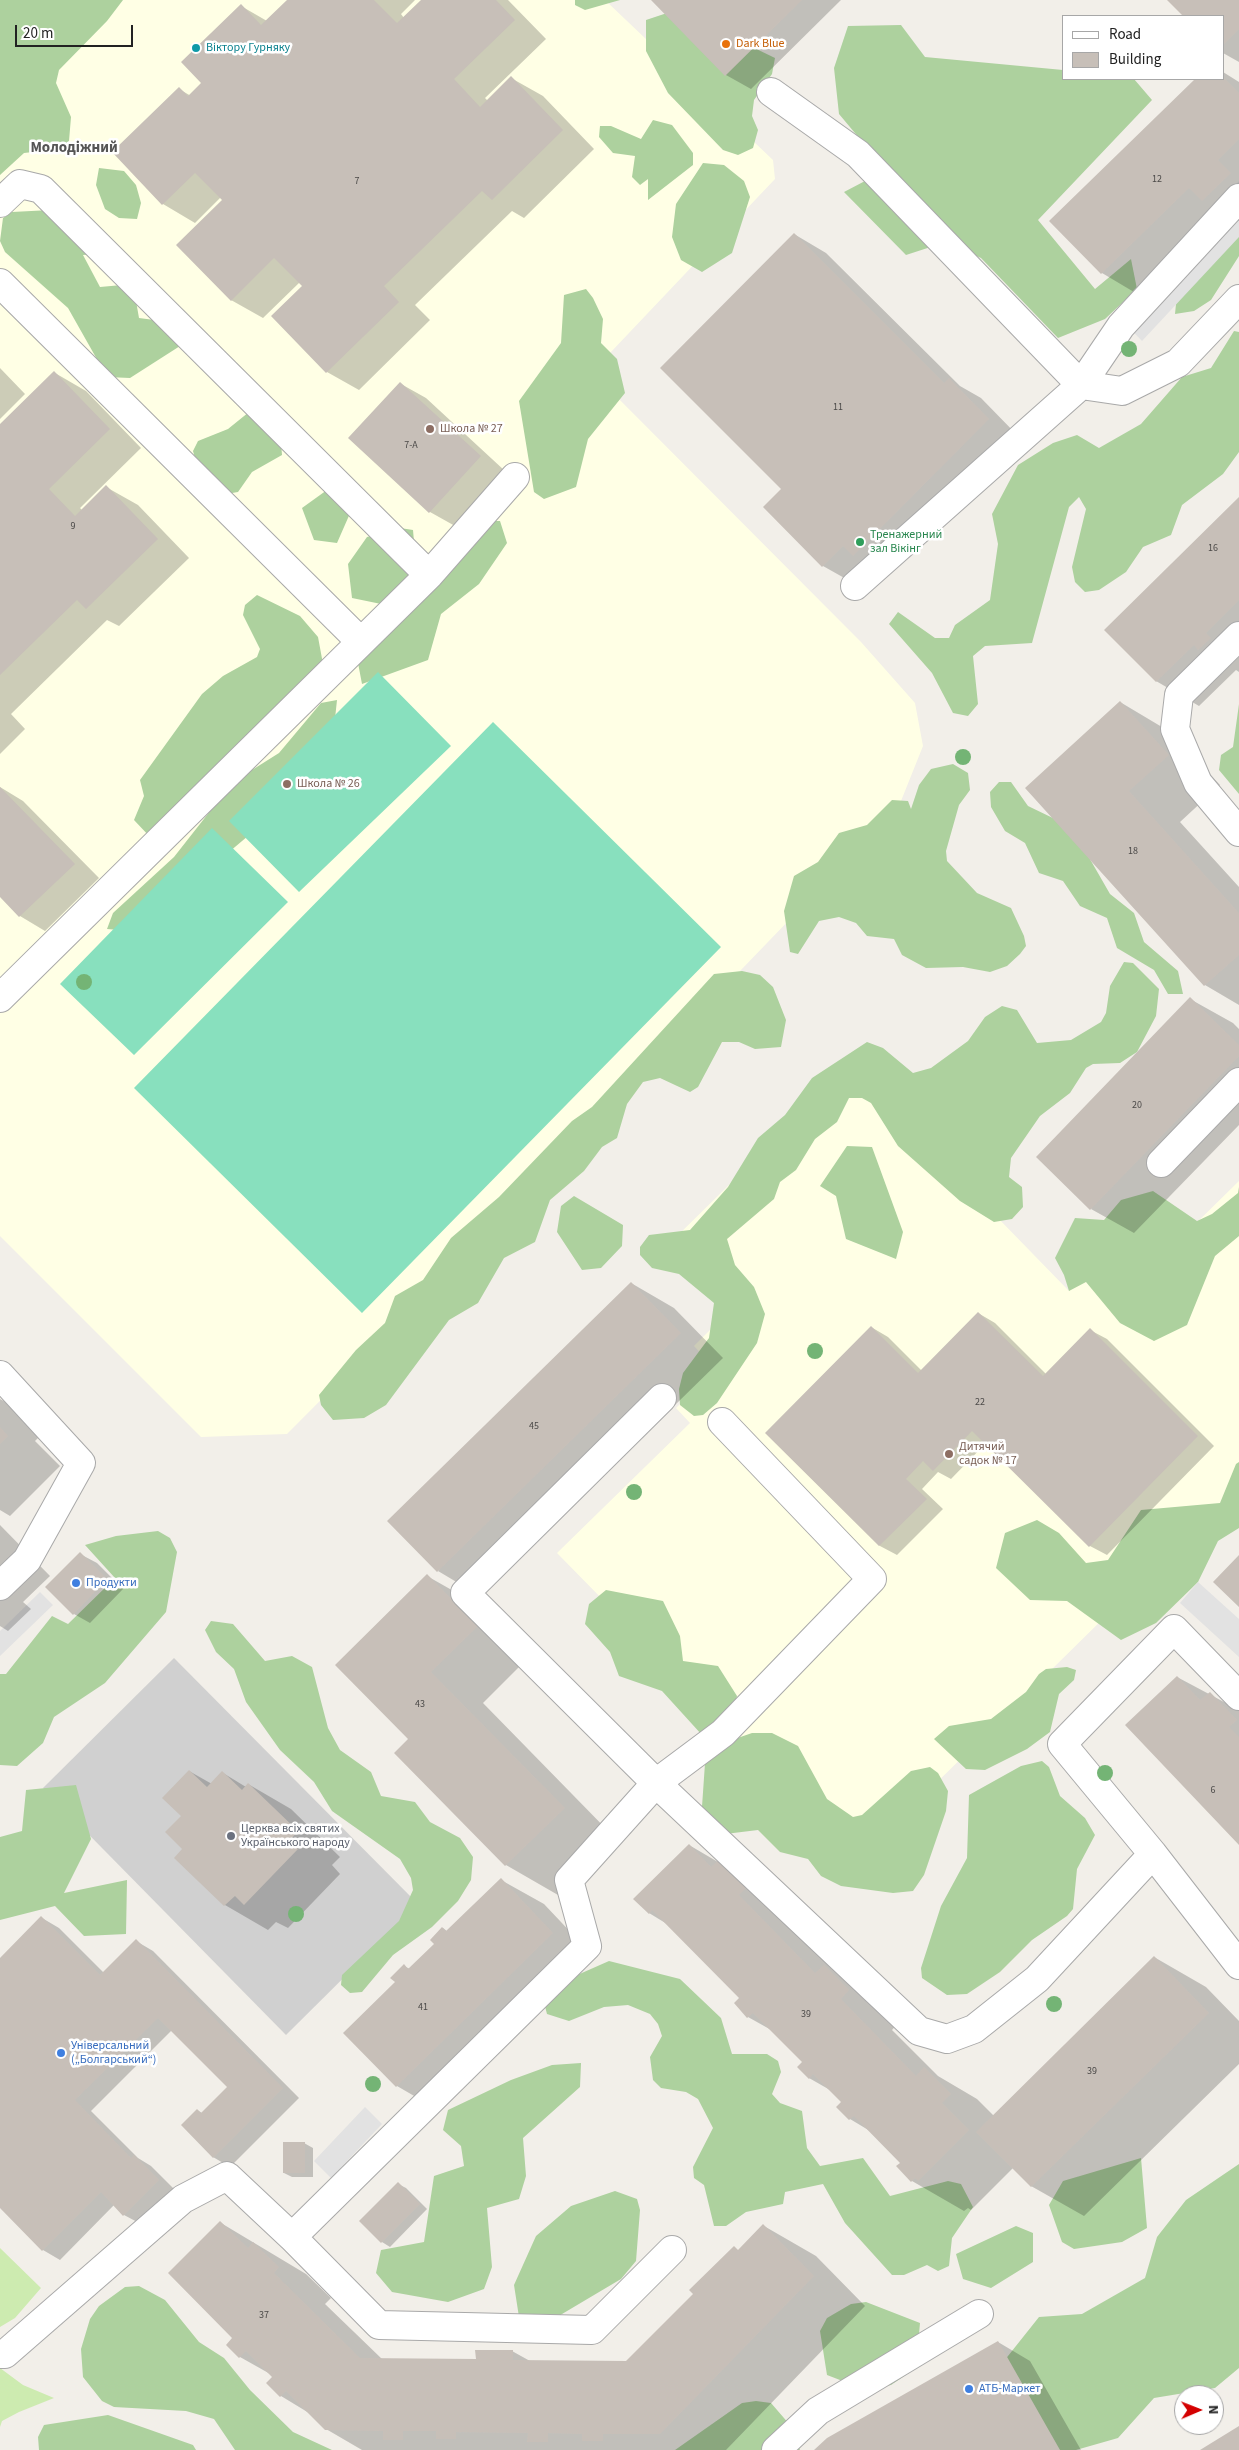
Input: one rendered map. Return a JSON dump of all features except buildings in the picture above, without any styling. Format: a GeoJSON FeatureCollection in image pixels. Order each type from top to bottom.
{"type":"FeatureCollection","features":[{"type":"Feature","properties":{"kind":"lane"},"geometry":{"type":"LineString","coordinates":[[771,92],[858,154],[1081,386],[1122,391],[1178,362],[1239,299]]}},
{"type":"Feature","properties":{"kind":"lane"},"geometry":{"type":"LineString","coordinates":[[0,203],[20,184],[41,188],[429,575]]}},
{"type":"Feature","properties":{"kind":"lane"},"geometry":{"type":"LineString","coordinates":[[855,586],[1081,386],[1121,326],[1239,198]]}},
{"type":"Feature","properties":{"kind":"lane"},"geometry":{"type":"LineString","coordinates":[[0,283],[361,642]]}},
{"type":"Feature","properties":{"kind":"lane"},"geometry":{"type":"LineString","coordinates":[[0,998],[429,575],[515,477]]}},
{"type":"Feature","properties":{"kind":"lane"},"geometry":{"type":"LineString","coordinates":[[1239,636],[1180,695],[1176,729],[1198,784],[1239,832]]}},
{"type":"Feature","properties":{"kind":"lane"},"geometry":{"type":"LineString","coordinates":[[1161,1163],[1239,1082]]}},
{"type":"Feature","properties":{"kind":"lane"},"geometry":{"type":"LineString","coordinates":[[0,1374],[81,1463],[27,1560],[0,1586]]}},
{"type":"Feature","properties":{"kind":"lane"},"geometry":{"type":"LineString","coordinates":[[662,1398],[465,1593],[656,1783],[918,2032],[947,2039],[974,2029],[1037,1979],[1153,1854]]}},
{"type":"Feature","properties":{"kind":"lane"},"geometry":{"type":"LineString","coordinates":[[292,2237],[587,1946],[569,1880],[656,1783],[723,1733],[872,1579],[722,1422]]}},
{"type":"Feature","properties":{"kind":"lane"},"geometry":{"type":"LineString","coordinates":[[1239,1696],[1174,1629],[1062,1744],[1153,1854],[1239,1965]]}},
{"type":"Feature","properties":{"kind":"lane"},"geometry":{"type":"LineString","coordinates":[[0,2354],[4,2354],[183,2198],[227,2176],[292,2237],[379,2325],[592,2330],[672,2250]]}},
{"type":"Feature","properties":{"kind":"lane"},"geometry":{"type":"LineString","coordinates":[[776,2450],[818,2411],[979,2314]]}},
{"type":"Feature","properties":{"kind":"shaded area"},"geometry":{"type":"Polygon","coordinates":[[[113,0],[605,0],[773,160],[775,179],[592,372],[861,642],[915,703],[923,746],[899,806],[502,1218],[287,1434],[201,1437],[0,1236],[0,113],[113,0]]]}},
{"type":"Feature","properties":{"kind":"shaded area"},"geometry":{"type":"Polygon","coordinates":[[[1239,181],[1239,237],[1142,341],[1114,312],[1239,181]]]}},
{"type":"Feature","properties":{"kind":"shaded area","name":"Дитячий садок № 17"},"geometry":{"type":"Polygon","coordinates":[[[850,1066],[1069,1291],[1093,1267],[1122,1296],[1239,1181],[1239,1485],[858,1860],[557,1553],[690,1423],[676,1408],[716,1369],[694,1346],[733,1307],[670,1243],[850,1066]]]}},
{"type":"Feature","properties":{"kind":"shaded area"},"geometry":{"type":"Polygon","coordinates":[[[1198,1582],[1239,1619],[1239,1657],[1180,1603],[1198,1582]]]}},
{"type":"Feature","properties":{"kind":"shaded area"},"geometry":{"type":"Polygon","coordinates":[[[40,1592],[53,1605],[0,1656],[0,1631],[40,1592]]]}},
{"type":"Feature","properties":{"kind":"shaded area"},"geometry":{"type":"Polygon","coordinates":[[[174,1658],[418,1904],[286,2035],[43,1788],[174,1658]]]}},
{"type":"Feature","properties":{"kind":"shaded area"},"geometry":{"type":"Polygon","coordinates":[[[365,2107],[382,2124],[331,2178],[314,2161],[365,2107]]]}},
{"type":"Feature","properties":{"kind":"green space"},"geometry":{"type":"Polygon","coordinates":[[[0,0],[123,0],[107,21],[59,70],[56,83],[71,117],[69,141],[60,149],[24,153],[0,175],[0,0]]]}},
{"type":"Feature","properties":{"kind":"green space"},"geometry":{"type":"Polygon","coordinates":[[[575,0],[620,0],[585,10],[575,5],[575,0]]]}},
{"type":"Feature","properties":{"kind":"green space"},"geometry":{"type":"Polygon","coordinates":[[[676,10],[775,58],[772,74],[754,100],[752,116],[758,130],[753,148],[738,155],[723,150],[668,93],[646,51],[646,20],[676,10]]]}},
{"type":"Feature","properties":{"kind":"green space"},"geometry":{"type":"Polygon","coordinates":[[[901,25],[925,57],[1062,70],[1062,80],[1135,80],[1152,100],[1038,220],[1095,289],[1131,259],[1137,289],[1105,319],[1058,338],[981,258],[946,242],[906,255],[844,192],[886,170],[839,114],[834,68],[848,26],[901,25]]]}},
{"type":"Feature","properties":{"kind":"green space"},"geometry":{"type":"Polygon","coordinates":[[[653,120],[672,125],[693,153],[693,165],[648,200],[648,179],[640,185],[632,177],[635,156],[613,153],[599,137],[600,126],[611,126],[641,139],[653,120]]]}},
{"type":"Feature","properties":{"kind":"green space"},"geometry":{"type":"Polygon","coordinates":[[[703,163],[724,165],[744,181],[750,197],[732,253],[702,272],[681,260],[672,237],[676,204],[703,163]]]}},
{"type":"Feature","properties":{"kind":"green space"},"geometry":{"type":"Polygon","coordinates":[[[99,168],[124,171],[136,185],[141,203],[137,219],[119,218],[105,209],[96,185],[99,168]]]}},
{"type":"Feature","properties":{"kind":"green space"},"geometry":{"type":"Polygon","coordinates":[[[70,209],[95,254],[83,255],[100,287],[133,284],[139,318],[162,321],[180,346],[130,378],[107,377],[68,308],[5,252],[0,241],[3,218],[12,212],[70,209]]]}},
{"type":"Feature","properties":{"kind":"green space"},"geometry":{"type":"Polygon","coordinates":[[[1239,235],[1239,256],[1211,300],[1194,311],[1175,314],[1179,274],[1239,235]]]}},
{"type":"Feature","properties":{"kind":"green space"},"geometry":{"type":"Polygon","coordinates":[[[586,289],[593,298],[603,319],[601,343],[617,359],[625,393],[588,439],[576,487],[544,499],[534,492],[519,401],[561,343],[564,295],[586,289]]]}},
{"type":"Feature","properties":{"kind":"green space"},"geometry":{"type":"Polygon","coordinates":[[[1234,331],[1239,332],[1239,452],[1223,474],[1182,505],[1171,535],[1143,547],[1126,572],[1099,590],[1085,592],[1075,582],[1072,567],[1086,509],[1079,497],[1069,507],[1032,643],[985,646],[973,656],[978,704],[968,716],[953,713],[932,673],[889,624],[898,612],[935,638],[949,638],[955,625],[990,600],[998,544],[992,514],[1018,465],[1053,443],[1077,435],[1099,448],[1141,424],[1182,377],[1211,368],[1234,331]]]}},
{"type":"Feature","properties":{"kind":"green space"},"geometry":{"type":"Polygon","coordinates":[[[254,408],[279,419],[282,455],[252,472],[238,492],[226,494],[199,472],[193,451],[198,441],[228,429],[254,408]]]}},
{"type":"Feature","properties":{"kind":"green space"},"geometry":{"type":"Polygon","coordinates":[[[327,490],[355,502],[337,543],[314,540],[302,508],[327,490]]]}},
{"type":"Feature","properties":{"kind":"green space"},"geometry":{"type":"Polygon","coordinates":[[[489,521],[500,521],[507,543],[479,584],[441,614],[428,660],[362,684],[358,663],[386,605],[352,598],[348,564],[367,537],[400,528],[413,530],[415,553],[424,559],[439,544],[489,521]]]}},
{"type":"Feature","properties":{"kind":"green space"},"geometry":{"type":"Polygon","coordinates":[[[257,595],[300,616],[318,637],[323,664],[151,838],[134,820],[144,796],[140,780],[202,694],[223,676],[257,657],[260,649],[243,615],[245,605],[257,595]]]}},
{"type":"Feature","properties":{"kind":"green space"},"geometry":{"type":"Polygon","coordinates":[[[378,672],[451,746],[299,892],[229,821],[378,672]]]}},
{"type":"Feature","properties":{"kind":"green space"},"geometry":{"type":"Polygon","coordinates":[[[337,700],[334,728],[261,825],[216,863],[143,932],[107,929],[113,913],[174,857],[233,782],[279,753],[321,703],[337,700]]]}},
{"type":"Feature","properties":{"kind":"green space"},"geometry":{"type":"Polygon","coordinates":[[[1239,704],[1239,794],[1219,770],[1221,755],[1233,747],[1239,704]]]}},
{"type":"Feature","properties":{"kind":"green space"},"geometry":{"type":"Polygon","coordinates":[[[493,722],[721,947],[362,1313],[134,1088],[493,722]]]}},
{"type":"Feature","properties":{"kind":"green space"},"geometry":{"type":"Polygon","coordinates":[[[953,764],[968,773],[970,790],[959,805],[946,851],[947,861],[977,893],[1011,908],[1024,936],[1026,946],[1020,954],[1007,966],[990,972],[963,967],[926,968],[902,955],[894,939],[867,936],[856,923],[839,917],[819,921],[798,954],[790,952],[784,911],[794,876],[818,862],[839,833],[867,825],[892,800],[908,801],[911,809],[919,785],[931,769],[953,764]]]}},
{"type":"Feature","properties":{"kind":"green space"},"geometry":{"type":"Polygon","coordinates":[[[999,782],[1011,782],[1028,806],[1057,820],[1083,847],[1110,894],[1134,913],[1144,942],[1178,971],[1183,994],[1168,994],[1154,970],[1117,948],[1107,918],[1080,906],[1063,881],[1039,873],[1025,843],[1005,831],[991,807],[990,792],[999,782]]]}},
{"type":"Feature","properties":{"kind":"green space"},"geometry":{"type":"Polygon","coordinates":[[[212,828],[288,902],[134,1055],[60,984],[212,828]]]}},
{"type":"Feature","properties":{"kind":"green space"},"geometry":{"type":"Polygon","coordinates":[[[1124,962],[1133,963],[1159,989],[1156,1016],[1137,1052],[1120,1063],[1093,1064],[1086,1068],[1070,1093],[1040,1116],[1011,1158],[1009,1177],[1022,1187],[1023,1207],[1012,1219],[994,1222],[960,1201],[898,1146],[871,1103],[862,1098],[849,1098],[837,1122],[815,1139],[796,1170],[780,1182],[774,1199],[727,1239],[735,1265],[754,1287],[765,1314],[757,1343],[717,1403],[703,1415],[694,1416],[680,1405],[679,1389],[683,1373],[709,1338],[714,1303],[679,1274],[652,1268],[640,1255],[640,1247],[649,1235],[690,1230],[728,1187],[758,1138],[785,1115],[812,1078],[867,1042],[883,1048],[913,1073],[931,1068],[968,1041],[985,1017],[1002,1006],[1017,1010],[1037,1043],[1071,1040],[1101,1022],[1106,1013],[1110,986],[1124,962]]]}},
{"type":"Feature","properties":{"kind":"green space"},"geometry":{"type":"Polygon","coordinates":[[[742,971],[760,975],[773,987],[786,1020],[781,1047],[755,1049],[739,1042],[722,1042],[698,1087],[690,1092],[660,1078],[643,1082],[627,1104],[617,1138],[602,1147],[584,1171],[550,1200],[535,1242],[504,1258],[478,1303],[449,1320],[386,1405],[364,1418],[333,1420],[321,1405],[319,1395],[356,1350],[385,1323],[395,1296],[423,1280],[451,1238],[499,1197],[572,1121],[592,1107],[714,974],[742,971]]]}},
{"type":"Feature","properties":{"kind":"green space"},"geometry":{"type":"Polygon","coordinates":[[[847,1146],[872,1147],[903,1232],[896,1259],[846,1239],[836,1196],[820,1186],[847,1146]]]}},
{"type":"Feature","properties":{"kind":"green space"},"geometry":{"type":"Polygon","coordinates":[[[1239,1187],[1239,1236],[1215,1256],[1187,1325],[1154,1341],[1120,1323],[1086,1282],[1069,1291],[1064,1275],[1055,1258],[1075,1218],[1104,1220],[1121,1200],[1153,1191],[1197,1221],[1212,1214],[1238,1193],[1239,1187]]]}},
{"type":"Feature","properties":{"kind":"green space"},"geometry":{"type":"Polygon","coordinates":[[[574,1196],[623,1225],[622,1246],[601,1268],[582,1270],[557,1232],[561,1206],[574,1196]]]}},
{"type":"Feature","properties":{"kind":"green space"},"geometry":{"type":"Polygon","coordinates":[[[1239,1462],[1239,1528],[1218,1541],[1198,1582],[1156,1623],[1121,1640],[1067,1601],[1030,1600],[996,1568],[1005,1533],[1037,1520],[1059,1533],[1086,1563],[1108,1560],[1141,1510],[1220,1503],[1236,1464],[1239,1462]]]}},
{"type":"Feature","properties":{"kind":"green space"},"geometry":{"type":"Polygon","coordinates":[[[158,1531],[170,1538],[177,1552],[166,1612],[105,1683],[54,1717],[43,1743],[17,1766],[0,1765],[0,1674],[6,1674],[52,1616],[68,1624],[115,1578],[85,1545],[116,1536],[158,1531]]]}},
{"type":"Feature","properties":{"kind":"green space"},"geometry":{"type":"Polygon","coordinates":[[[606,1590],[663,1601],[680,1636],[683,1661],[718,1666],[737,1696],[732,1719],[702,1735],[662,1691],[619,1676],[610,1652],[585,1624],[589,1604],[606,1590]]]}},
{"type":"Feature","properties":{"kind":"green space"},"geometry":{"type":"Polygon","coordinates":[[[211,1621],[233,1624],[265,1661],[292,1656],[312,1667],[328,1728],[340,1750],[371,1772],[381,1796],[415,1802],[430,1822],[460,1838],[473,1857],[471,1880],[458,1901],[432,1927],[393,1955],[362,1992],[350,1993],[341,1985],[342,1975],[399,1921],[413,1890],[411,1878],[400,1859],[332,1811],[314,1782],[280,1750],[246,1702],[234,1669],[216,1652],[205,1630],[211,1621]]]}},
{"type":"Feature","properties":{"kind":"green space"},"geometry":{"type":"Polygon","coordinates":[[[1067,1667],[1076,1670],[1074,1680],[1059,1694],[1050,1732],[1027,1749],[985,1770],[966,1769],[934,1739],[949,1726],[991,1719],[1026,1692],[1039,1674],[1046,1669],[1067,1667]]]}},
{"type":"Feature","properties":{"kind":"green space"},"geometry":{"type":"Polygon","coordinates":[[[752,1733],[772,1733],[798,1746],[827,1799],[853,1817],[862,1815],[911,1771],[930,1767],[938,1773],[948,1791],[946,1811],[924,1875],[913,1891],[893,1893],[841,1886],[821,1876],[808,1859],[780,1852],[758,1830],[717,1835],[701,1821],[706,1749],[752,1733]]]}},
{"type":"Feature","properties":{"kind":"green space"},"geometry":{"type":"Polygon","coordinates":[[[1042,1761],[1049,1767],[1060,1796],[1085,1818],[1095,1835],[1077,1869],[1073,1909],[1067,1916],[1032,1940],[1000,1972],[967,1994],[947,1995],[922,1978],[921,1968],[941,1906],[967,1858],[969,1795],[1021,1766],[1042,1761]]]}},
{"type":"Feature","properties":{"kind":"green space"},"geometry":{"type":"Polygon","coordinates":[[[76,1785],[91,1839],[64,1893],[127,1880],[126,1934],[84,1936],[55,1906],[0,1920],[0,1837],[22,1831],[26,1790],[76,1785]]]}},
{"type":"Feature","properties":{"kind":"green space"},"geometry":{"type":"Polygon","coordinates":[[[609,1961],[680,1979],[721,2018],[732,2054],[767,2054],[778,2061],[781,2072],[772,2094],[780,2103],[802,2111],[807,2148],[820,2166],[863,2158],[890,2196],[948,2181],[961,2184],[973,2207],[952,2238],[949,2266],[938,2271],[927,2265],[904,2275],[892,2275],[845,2223],[823,2184],[785,2192],[783,2204],[746,2212],[726,2226],[714,2226],[704,2185],[694,2178],[693,2167],[713,2128],[698,2099],[686,2092],[661,2088],[653,2080],[650,2057],[662,2036],[658,2024],[650,2014],[628,2005],[604,2007],[569,2021],[547,2014],[541,1991],[609,1961]]]}},
{"type":"Feature","properties":{"kind":"green space"},"geometry":{"type":"Polygon","coordinates":[[[581,2063],[580,2087],[523,2138],[526,2176],[519,2199],[487,2208],[492,2267],[484,2289],[448,2302],[392,2292],[376,2273],[381,2250],[424,2242],[434,2176],[464,2166],[461,2146],[443,2130],[448,2110],[511,2080],[552,2065],[581,2063]]]}},
{"type":"Feature","properties":{"kind":"green space"},"geometry":{"type":"Polygon","coordinates":[[[1141,2158],[1147,2228],[1122,2242],[1074,2249],[1062,2242],[1049,2205],[1063,2181],[1141,2158]]]}},
{"type":"Feature","properties":{"kind":"green space"},"geometry":{"type":"Polygon","coordinates":[[[1239,2164],[1239,2368],[1219,2385],[1174,2385],[1174,2395],[1154,2398],[1118,2438],[1076,2450],[1055,2450],[1004,2361],[1039,2317],[1082,2314],[1145,2278],[1157,2237],[1186,2200],[1239,2164]]]}},
{"type":"Feature","properties":{"kind":"green space"},"geometry":{"type":"Polygon","coordinates":[[[615,2191],[637,2199],[640,2210],[636,2261],[621,2279],[557,2317],[519,2317],[514,2285],[536,2236],[571,2206],[615,2191]]]}},
{"type":"Feature","properties":{"kind":"green space"},"geometry":{"type":"Polygon","coordinates":[[[1016,2226],[1033,2233],[1033,2262],[991,2288],[963,2279],[956,2254],[1016,2226]]]}},
{"type":"Feature","properties":{"kind":"green space"},"geometry":{"type":"Polygon","coordinates":[[[0,2248],[41,2288],[15,2318],[0,2327],[0,2248]]]}},
{"type":"Feature","properties":{"kind":"green space"},"geometry":{"type":"Polygon","coordinates":[[[139,2286],[165,2300],[199,2342],[224,2358],[250,2390],[293,2432],[332,2450],[235,2450],[214,2419],[186,2411],[114,2407],[102,2401],[83,2377],[81,2349],[90,2319],[99,2306],[125,2287],[139,2286]]]}},
{"type":"Feature","properties":{"kind":"green space"},"geometry":{"type":"Polygon","coordinates":[[[866,2302],[920,2323],[919,2334],[925,2362],[891,2385],[866,2390],[827,2375],[820,2331],[827,2318],[851,2304],[866,2302]]]}},
{"type":"Feature","properties":{"kind":"green space"},"geometry":{"type":"Polygon","coordinates":[[[0,2368],[23,2385],[54,2398],[2,2421],[0,2427],[0,2368]]]}},
{"type":"Feature","properties":{"kind":"green space"},"geometry":{"type":"Polygon","coordinates":[[[756,2401],[771,2403],[790,2425],[800,2450],[675,2450],[742,2403],[756,2401]]]}},
{"type":"Feature","properties":{"kind":"green space"},"geometry":{"type":"Polygon","coordinates":[[[108,2415],[193,2445],[196,2450],[39,2450],[38,2437],[44,2425],[108,2415]]]}},
{"type":"Feature","properties":{"kind":"place","name":"Dark Blue"},"geometry":{"type":"Point","coordinates":[726,44]}},
{"type":"Feature","properties":{"kind":"place","name":"Віктору Гурняку"},"geometry":{"type":"Point","coordinates":[196,48]}},
{"type":"Feature","properties":{"kind":"place","name":"Школа № 27"},"geometry":{"type":"Point","coordinates":[430,429]}},
{"type":"Feature","properties":{"kind":"place","name":"Тренажерний зал Вікінг"},"geometry":{"type":"Point","coordinates":[860,542]}},
{"type":"Feature","properties":{"kind":"place","name":"Школа № 26"},"geometry":{"type":"Point","coordinates":[287,784]}},
{"type":"Feature","properties":{"kind":"place","name":"Дитячий садок № 17"},"geometry":{"type":"Point","coordinates":[949,1454]}},
{"type":"Feature","properties":{"kind":"place","name":"Продукти"},"geometry":{"type":"Point","coordinates":[76,1583]}},
{"type":"Feature","properties":{"kind":"place","name":"Церква всіх святих Українського народу"},"geometry":{"type":"Point","coordinates":[231,1836]}},
{"type":"Feature","properties":{"kind":"place","name":"Універсальний („Болгарський“)"},"geometry":{"type":"Point","coordinates":[61,2053]}},
{"type":"Feature","properties":{"kind":"place","name":"АТБ-Маркет"},"geometry":{"type":"Point","coordinates":[969,2389]}},
{"type":"Feature","properties":{"kind":"district","name":"Молодіжний"},"geometry":{"type":"Point","coordinates":[74,149]}}]}
